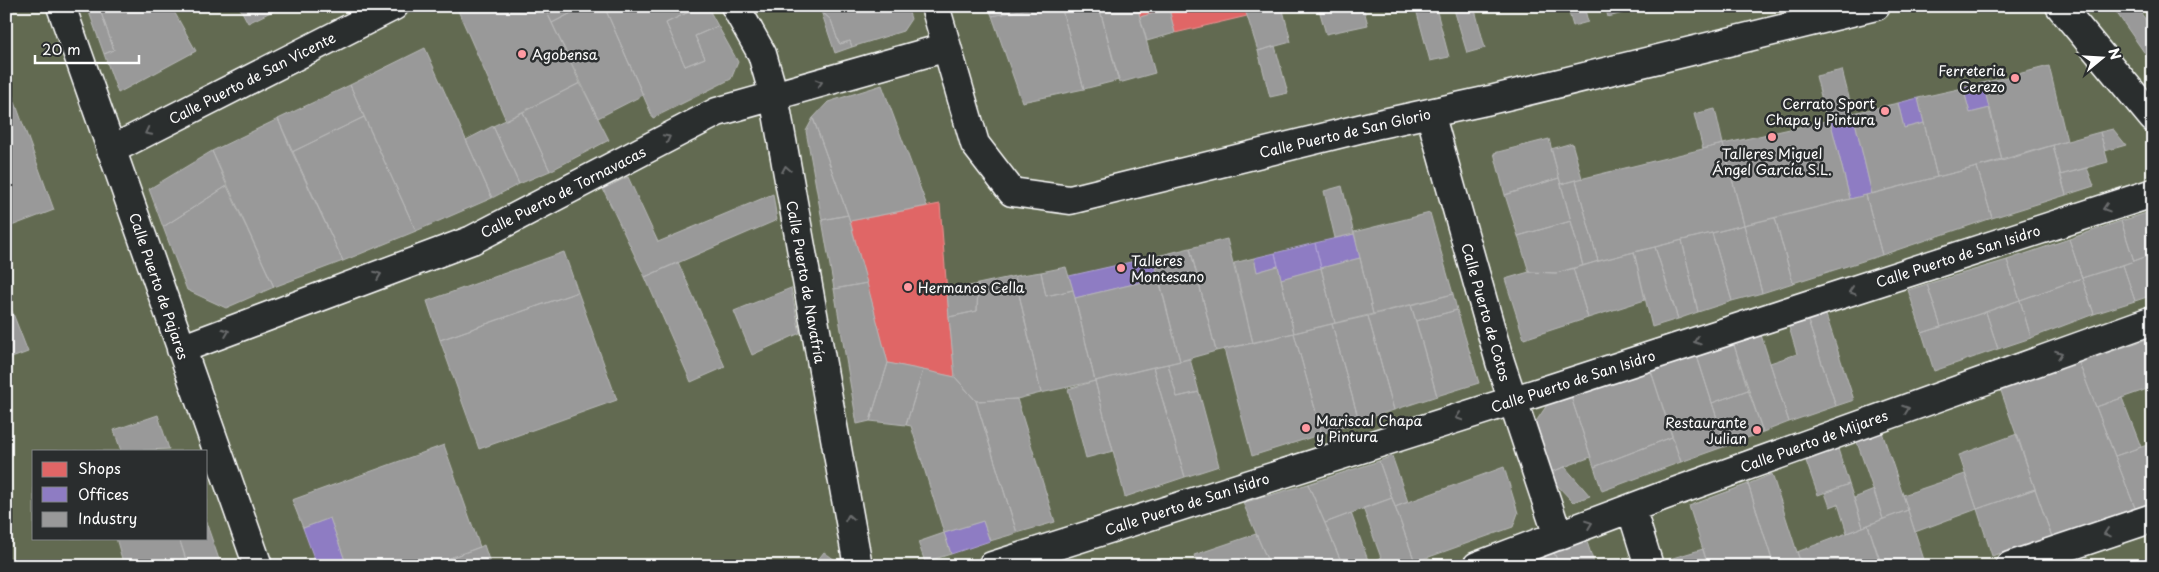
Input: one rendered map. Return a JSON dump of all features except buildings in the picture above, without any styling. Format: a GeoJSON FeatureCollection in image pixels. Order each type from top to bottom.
{"type":"FeatureCollection","features":[{"type":"Feature","properties":{"kind":"street","name":"Calle Puerto de Pajares"},"geometry":{"type":"LineString","coordinates":[[61,6],[258,566]]}},
{"type":"Feature","properties":{"kind":"street","name":"Calle Puerto de San Vicente"},"geometry":{"type":"LineString","coordinates":[[111,150],[394,6]]}},
{"type":"Feature","properties":{"kind":"street","name":"Calle Puerto de Navafría"},"geometry":{"type":"LineString","coordinates":[[734,6],[762,54],[774,96],[858,566]]}},
{"type":"Feature","properties":{"kind":"street","name":"Calle Puerto de San Glorio"},"geometry":{"type":"LineString","coordinates":[[935,6],[975,144],[1012,192],[1070,200],[1379,124],[1876,6]]}},
{"type":"Feature","properties":{"kind":"street"},"geometry":{"type":"LineString","coordinates":[[2060,6],[2153,118]]}},
{"type":"Feature","properties":{"kind":"street","name":"Calle Puerto de Tornavacas"},"geometry":{"type":"LineString","coordinates":[[181,349],[472,240],[717,112],[948,47]]}},
{"type":"Feature","properties":{"kind":"street","name":"Calle Puerto de Cotos"},"geometry":{"type":"LineString","coordinates":[[1430,113],[1500,362],[1558,536]]}},
{"type":"Feature","properties":{"kind":"street","name":"Calle Puerto de San Isidro"},"geometry":{"type":"LineString","coordinates":[[992,566],[2153,193]]}},
{"type":"Feature","properties":{"kind":"street","name":"Calle Puerto de Mijares"},"geometry":{"type":"LineString","coordinates":[[1477,566],[1631,508],[2153,320]]}},
{"type":"Feature","properties":{"kind":"street"},"geometry":{"type":"LineString","coordinates":[[1631,508],[1649,566]]}},
{"type":"Feature","properties":{"kind":"street"},"geometry":{"type":"LineString","coordinates":[[2010,566],[2153,518]]}},
{"type":"Feature","properties":{"kind":"green space"},"geometry":{"type":"Polygon","coordinates":[[[6,6],[2153,6],[2153,566],[6,566],[6,6]]]}},
{"type":"Feature","properties":{"kind":"place","name":"Agobensa"},"geometry":{"type":"Point","coordinates":[522,54]}},
{"type":"Feature","properties":{"kind":"place","name":"Ferreteria Cerezo"},"geometry":{"type":"Point","coordinates":[2015,78]}},
{"type":"Feature","properties":{"kind":"place","name":"Cerrato Sport Chapa y Pintura"},"geometry":{"type":"Point","coordinates":[1885,111]}},
{"type":"Feature","properties":{"kind":"place","name":"Talleres Miguel Ángel García S.L."},"geometry":{"type":"Point","coordinates":[1772,137]}},
{"type":"Feature","properties":{"kind":"place","name":"Talleres Montesano"},"geometry":{"type":"Point","coordinates":[1121,268]}},
{"type":"Feature","properties":{"kind":"place","name":"Hermanos Cella"},"geometry":{"type":"Point","coordinates":[908,287]}},
{"type":"Feature","properties":{"kind":"place","name":"Mariscal Chapa y Pintura"},"geometry":{"type":"Point","coordinates":[1306,428]}},
{"type":"Feature","properties":{"kind":"place","name":"Restaurante Julian"},"geometry":{"type":"Point","coordinates":[1757,430]}}]}
